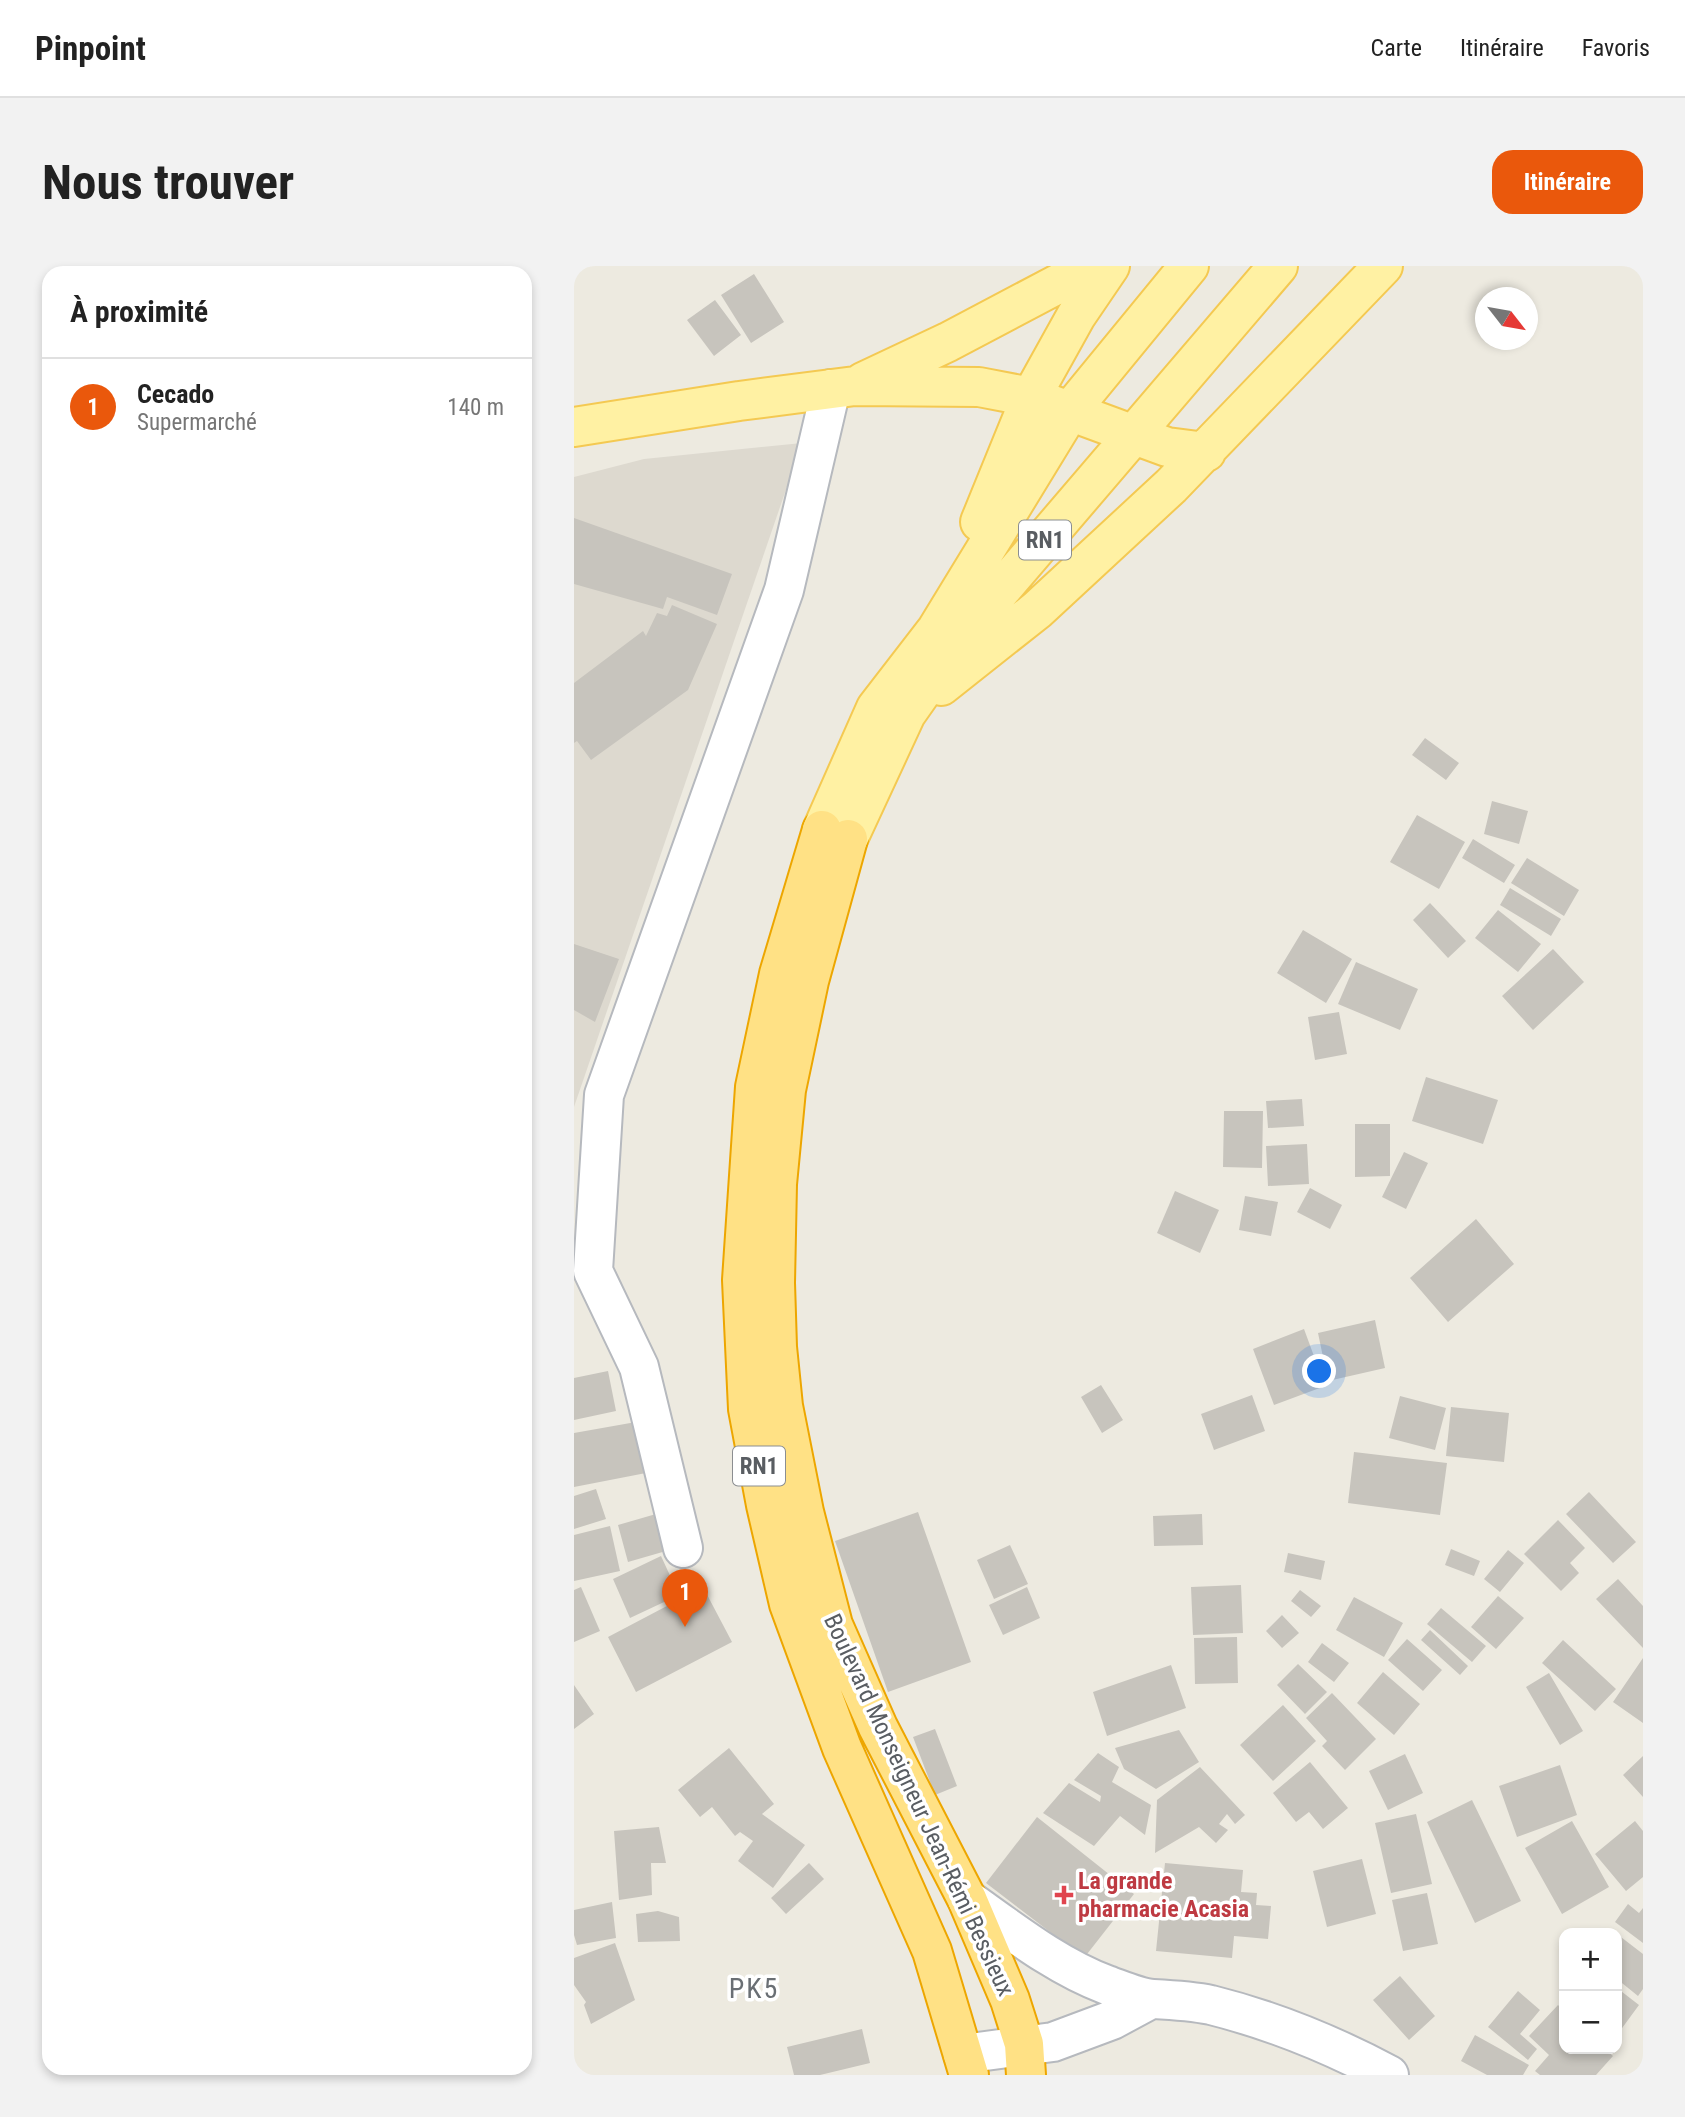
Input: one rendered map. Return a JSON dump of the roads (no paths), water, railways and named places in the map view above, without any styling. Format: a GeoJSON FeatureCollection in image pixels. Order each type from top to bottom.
{"type":"FeatureCollection","features":[{"type":"Feature","properties":{"kind":"highway","name":"Boulevard Monseigneur Jean-Rémi Bessieux"},"geometry":{"type":"LineString","coordinates":[[835,834],[810,981],[786,1090],[777,1184],[775,1283],[777,1347],[783,1406],[804,1512],[833,1625],[878,1727],[967,1899],[1010,2000],[1025,2060]]}},
{"type":"Feature","properties":{"kind":"highway","name":"Boulevard Monseigneur Jean-Rémi Bessieux"},"geometry":{"type":"LineString","coordinates":[[835,834],[779,974],[755,1087],[742,1280],[748,1409],[766,1505],[789,1604],[842,1748],[932,1951],[966,2064]]}},
{"type":"Feature","properties":{"kind":"main road"},"geometry":{"type":"LineString","coordinates":[[843,387],[948,342],[1092,266]]}},
{"type":"Feature","properties":{"kind":"main road"},"geometry":{"type":"LineString","coordinates":[[937,629],[1031,397],[1076,316],[1110,266]]}},
{"type":"Feature","properties":{"kind":"main road","name":"Boulevard Monseigneur Jean-Rémi Bessieux"},"geometry":{"type":"LineString","coordinates":[[835,834],[876,708],[937,629],[1070,411],[1189,266]]}},
{"type":"Feature","properties":{"kind":"main road","name":"Boulevard Monseigneur Jean-Rémi Bessieux"},"geometry":{"type":"LineString","coordinates":[[835,834],[906,714],[958,639],[1278,266]]}},
{"type":"Feature","properties":{"kind":"main road"},"geometry":{"type":"LineString","coordinates":[[906,714],[1037,610],[1206,452],[1383,266]]}},
{"type":"Feature","properties":{"kind":"main road"},"geometry":{"type":"LineString","coordinates":[[574,426],[843,387],[979,387],[1031,397],[1167,447],[1206,452]]}},
{"type":"Feature","properties":{"kind":"street"},"geometry":{"type":"LineString","coordinates":[[683,1548],[639,1367],[593,1271],[604,1095],[784,590],[843,387]]}},
{"type":"Feature","properties":{"kind":"street"},"geometry":{"type":"LineString","coordinates":[[967,1899],[1043,1952],[1106,1984],[1151,1999],[1168,1998],[1207,2004],[1282,2025],[1321,2040],[1389,2075]]}},
{"type":"Feature","properties":{"kind":"street"},"geometry":{"type":"LineString","coordinates":[[966,2064],[1025,2060],[1053,2042],[1112,2020],[1151,1999]]}},
{"type":"Feature","properties":{"kind":"place","name":"Cecado"},"geometry":{"type":"Point","coordinates":[685,1627]}},
{"type":"Feature","properties":{"kind":"place","name":"La grande pharmacie Acasia"},"geometry":{"type":"Point","coordinates":[1064,1895]}},
{"type":"Feature","properties":{"kind":"district","name":"PK5"},"geometry":{"type":"Point","coordinates":[754,1988]}}]}
